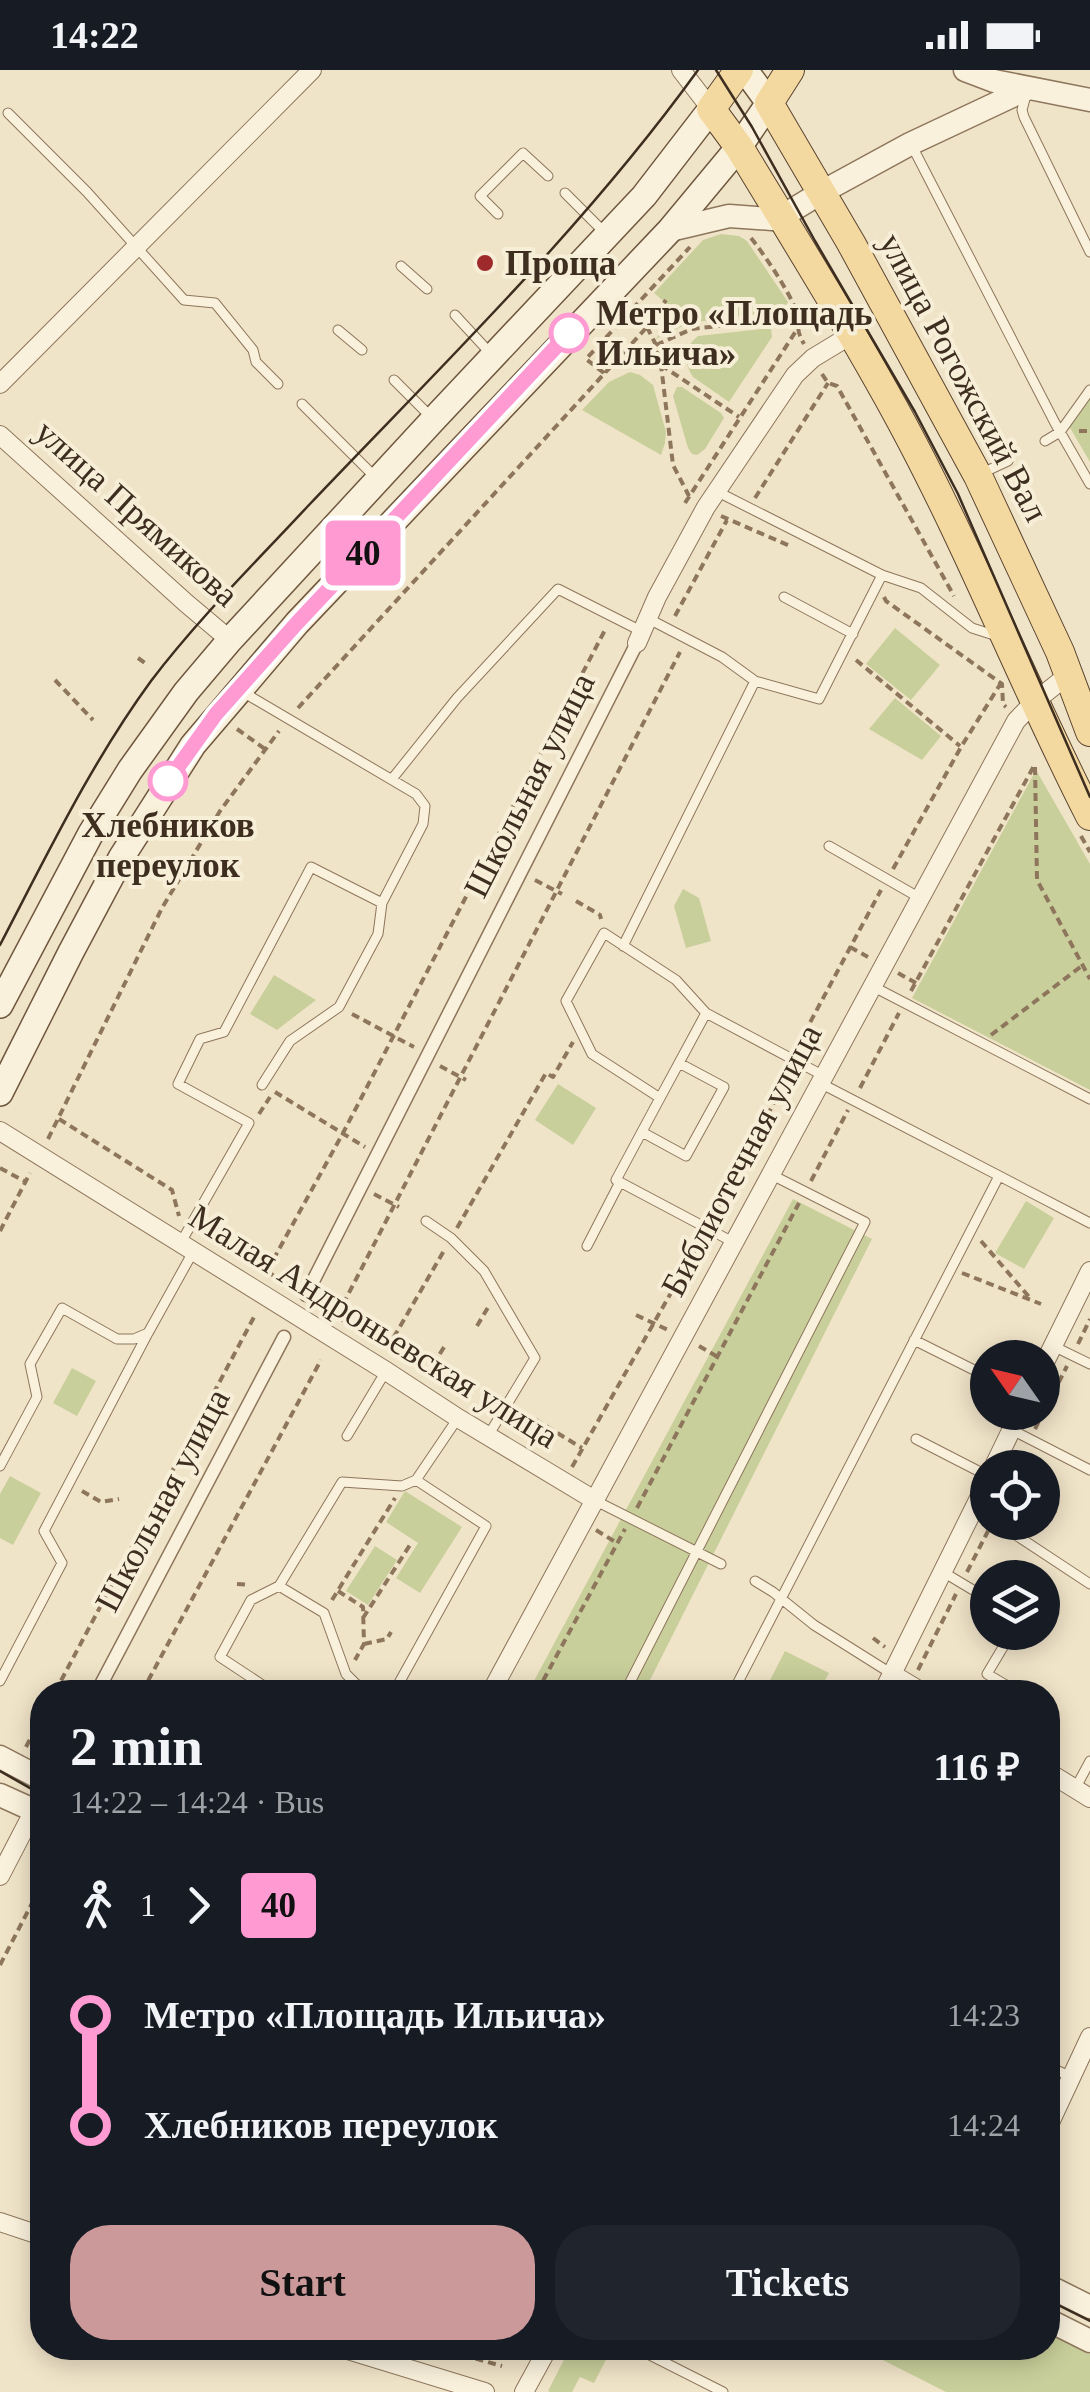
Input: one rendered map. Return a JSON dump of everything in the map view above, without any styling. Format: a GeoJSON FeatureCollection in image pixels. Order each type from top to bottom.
{"type":"FeatureCollection","features":[{"type":"Feature","properties":{"kind":"main road"},"geometry":{"type":"LineString","coordinates":[[0,1006],[91,833],[186,692],[434,419],[644,196],[742,70]]}},
{"type":"Feature","properties":{"kind":"main road","name":"улица Рогожский Вал"},"geometry":{"type":"LineString","coordinates":[[742,70],[770,103],[822,192],[978,476],[1060,652],[1090,732]]}},
{"type":"Feature","properties":{"kind":"main road"},"geometry":{"type":"LineString","coordinates":[[0,1094],[121,858],[183,760],[238,689],[309,610],[670,230],[739,147],[790,70]]}},
{"type":"Feature","properties":{"kind":"main road"},"geometry":{"type":"LineString","coordinates":[[711,109],[739,147],[902,424],[1090,816]]}},
{"type":"Feature","properties":{"kind":"street"},"geometry":{"type":"LineString","coordinates":[[0,384],[312,70]]}},
{"type":"Feature","properties":{"kind":"street"},"geometry":{"type":"LineString","coordinates":[[681,70],[711,109]]}},
{"type":"Feature","properties":{"kind":"street"},"geometry":{"type":"LineString","coordinates":[[954,122],[977,72],[1090,100]]}},
{"type":"Feature","properties":{"kind":"street"},"geometry":{"type":"LineString","coordinates":[[670,230],[729,216],[781,218],[910,144],[1033,84]]}},
{"type":"Feature","properties":{"kind":"street","name":"Школьная улица"},"geometry":{"type":"LineString","coordinates":[[306,1296],[716,490],[796,375],[813,358],[852,335]]}},
{"type":"Feature","properties":{"kind":"street","name":"улица Прямикова"},"geometry":{"type":"LineString","coordinates":[[0,435],[230,640]]}},
{"type":"Feature","properties":{"kind":"street","name":"Библиотечная улица"},"geometry":{"type":"LineString","coordinates":[[499,1680],[1016,721],[1068,675]]}},
{"type":"Feature","properties":{"kind":"street"},"geometry":{"type":"LineString","coordinates":[[151,740],[164,730],[176,734],[185,743],[183,760]]}},
{"type":"Feature","properties":{"kind":"street"},"geometry":{"type":"LineString","coordinates":[[0,1079],[18,1058]]}},
{"type":"Feature","properties":{"kind":"street","name":"Малая Андроньевская улица"},"geometry":{"type":"LineString","coordinates":[[0,1132],[186,1248],[385,1362],[458,1418],[596,1501]]}},
{"type":"Feature","properties":{"kind":"street"},"geometry":{"type":"LineString","coordinates":[[1056,1340],[1090,1271]]}},
{"type":"Feature","properties":{"kind":"street","name":"Школьная улица"},"geometry":{"type":"LineString","coordinates":[[103,1680],[284,1337]]}},
{"type":"Feature","properties":{"kind":"street"},"geometry":{"type":"LineString","coordinates":[[1003,1450],[1012,1430]]}},
{"type":"Feature","properties":{"kind":"street"},"geometry":{"type":"LineString","coordinates":[[889,1680],[942,1572],[970,1529]]}},
{"type":"Feature","properties":{"kind":"street"},"geometry":{"type":"LineString","coordinates":[[892,1674],[902,1680]]}},
{"type":"Feature","properties":{"kind":"street"},"geometry":{"type":"LineString","coordinates":[[1060,1779],[1082,1793]]}},
{"type":"Feature","properties":{"kind":"street"},"geometry":{"type":"LineString","coordinates":[[0,1795],[30,1804]]}},
{"type":"Feature","properties":{"kind":"street"},"geometry":{"type":"LineString","coordinates":[[0,1876],[30,1824]]}},
{"type":"Feature","properties":{"kind":"street"},"geometry":{"type":"LineString","coordinates":[[1060,2100],[1090,2036]]}},
{"type":"Feature","properties":{"kind":"street"},"geometry":{"type":"LineString","coordinates":[[0,2222],[30,2232]]}},
{"type":"Feature","properties":{"kind":"street"},"geometry":{"type":"LineString","coordinates":[[1060,2292],[1090,2307]]}},
{"type":"Feature","properties":{"kind":"street"},"geometry":{"type":"LineString","coordinates":[[1060,2326],[1090,2341]]}},
{"type":"Feature","properties":{"kind":"street"},"geometry":{"type":"LineString","coordinates":[[380,2360],[485,2392]]}},
{"type":"Feature","properties":{"kind":"street"},"geometry":{"type":"LineString","coordinates":[[528,2391],[542,2360]]}},
{"type":"Feature","properties":{"kind":"lane"},"geometry":{"type":"LineString","coordinates":[[1033,84],[1022,110],[1024,117],[1090,252]]}},
{"type":"Feature","properties":{"kind":"lane"},"geometry":{"type":"LineString","coordinates":[[8,114],[86,192],[184,300],[216,303],[253,350],[256,362],[278,384]]}},
{"type":"Feature","properties":{"kind":"lane"},"geometry":{"type":"LineString","coordinates":[[910,144],[1090,484]]}},
{"type":"Feature","properties":{"kind":"lane"},"geometry":{"type":"LineString","coordinates":[[498,214],[480,196],[524,153],[548,176]]}},
{"type":"Feature","properties":{"kind":"lane"},"geometry":{"type":"LineString","coordinates":[[565,193],[606,235]]}},
{"type":"Feature","properties":{"kind":"lane"},"geometry":{"type":"LineString","coordinates":[[401,266],[427,289]]}},
{"type":"Feature","properties":{"kind":"lane"},"geometry":{"type":"LineString","coordinates":[[454,315],[493,356]]}},
{"type":"Feature","properties":{"kind":"lane"},"geometry":{"type":"LineString","coordinates":[[338,330],[362,350]]}},
{"type":"Feature","properties":{"kind":"lane"},"geometry":{"type":"LineString","coordinates":[[394,380],[434,419]]}},
{"type":"Feature","properties":{"kind":"lane"},"geometry":{"type":"LineString","coordinates":[[1045,441],[1060,432],[1090,390]]}},
{"type":"Feature","properties":{"kind":"lane"},"geometry":{"type":"LineString","coordinates":[[302,404],[378,480]]}},
{"type":"Feature","properties":{"kind":"lane"},"geometry":{"type":"LineString","coordinates":[[978,476],[1008,461]]}},
{"type":"Feature","properties":{"kind":"lane"},"geometry":{"type":"LineString","coordinates":[[716,490],[882,576],[921,588],[972,628],[1005,638]]}},
{"type":"Feature","properties":{"kind":"lane"},"geometry":{"type":"LineString","coordinates":[[392,780],[458,698],[558,589],[642,630],[668,628],[722,657],[755,681],[819,699],[882,576]]}},
{"type":"Feature","properties":{"kind":"lane"},"geometry":{"type":"LineString","coordinates":[[784,597],[854,634]]}},
{"type":"Feature","properties":{"kind":"lane"},"geometry":{"type":"LineString","coordinates":[[623,946],[755,681]]}},
{"type":"Feature","properties":{"kind":"lane"},"geometry":{"type":"LineString","coordinates":[[238,689],[416,794],[425,806],[423,824],[382,903],[378,934],[339,1007],[290,1042],[262,1084]]}},
{"type":"Feature","properties":{"kind":"lane"},"geometry":{"type":"LineString","coordinates":[[828,846],[920,898]]}},
{"type":"Feature","properties":{"kind":"lane"},"geometry":{"type":"LineString","coordinates":[[0,1681],[62,1563],[44,1531],[148,1333],[186,1248],[192,1223],[249,1124],[178,1084],[200,1039],[224,1032],[311,866],[382,903]]}},
{"type":"Feature","properties":{"kind":"lane"},"geometry":{"type":"LineString","coordinates":[[660,1098],[592,1054],[566,1001],[604,933],[676,980],[706,1013],[795,1061],[853,1100],[1090,1223]]}},
{"type":"Feature","properties":{"kind":"lane"},"geometry":{"type":"LineString","coordinates":[[872,986],[1090,1099]]}},
{"type":"Feature","properties":{"kind":"lane"},"geometry":{"type":"LineString","coordinates":[[706,1013],[616,1180],[733,1242]]}},
{"type":"Feature","properties":{"kind":"lane"},"geometry":{"type":"LineString","coordinates":[[642,1132],[686,1156],[724,1087],[679,1063]]}},
{"type":"Feature","properties":{"kind":"lane"},"geometry":{"type":"LineString","coordinates":[[631,1680],[865,1222],[770,1174]]}},
{"type":"Feature","properties":{"kind":"lane"},"geometry":{"type":"LineString","coordinates":[[738,1680],[999,1176]]}},
{"type":"Feature","properties":{"kind":"lane"},"geometry":{"type":"LineString","coordinates":[[587,1246],[620,1182]]}},
{"type":"Feature","properties":{"kind":"lane"},"geometry":{"type":"LineString","coordinates":[[426,1221],[451,1238],[484,1272],[535,1358],[488,1436]]}},
{"type":"Feature","properties":{"kind":"lane"},"geometry":{"type":"LineString","coordinates":[[0,1466],[37,1397],[30,1364],[62,1308],[117,1339],[148,1333]]}},
{"type":"Feature","properties":{"kind":"lane"},"geometry":{"type":"LineString","coordinates":[[914,1340],[970,1368]]}},
{"type":"Feature","properties":{"kind":"lane"},"geometry":{"type":"LineString","coordinates":[[1060,1349],[1090,1364]]}},
{"type":"Feature","properties":{"kind":"lane"},"geometry":{"type":"LineString","coordinates":[[347,1436],[385,1362]]}},
{"type":"Feature","properties":{"kind":"lane"},"geometry":{"type":"LineString","coordinates":[[255,1680],[220,1657],[250,1600],[280,1586],[342,1482],[402,1486],[416,1480],[458,1418]]}},
{"type":"Feature","properties":{"kind":"lane"},"geometry":{"type":"LineString","coordinates":[[1012,1430],[1090,1470]]}},
{"type":"Feature","properties":{"kind":"lane"},"geometry":{"type":"LineString","coordinates":[[916,1439],[970,1468]]}},
{"type":"Feature","properties":{"kind":"lane"},"geometry":{"type":"LineString","coordinates":[[401,1680],[486,1526],[416,1480]]}},
{"type":"Feature","properties":{"kind":"lane","name":"Малая Андроньевская улица"},"geometry":{"type":"LineString","coordinates":[[596,1501],[721,1564]]}},
{"type":"Feature","properties":{"kind":"lane"},"geometry":{"type":"LineString","coordinates":[[1023,1540],[1090,1584]]}},
{"type":"Feature","properties":{"kind":"lane"},"geometry":{"type":"LineString","coordinates":[[942,1572],[970,1589]]}},
{"type":"Feature","properties":{"kind":"lane"},"geometry":{"type":"LineString","coordinates":[[756,1581],[814,1626],[892,1674]]}},
{"type":"Feature","properties":{"kind":"lane"},"geometry":{"type":"LineString","coordinates":[[280,1586],[324,1613],[349,1680]]}},
{"type":"Feature","properties":{"kind":"lane"},"geometry":{"type":"LineString","coordinates":[[997,1680],[987,1674],[1001,1650]]}},
{"type":"Feature","properties":{"kind":"lane"},"geometry":{"type":"LineString","coordinates":[[1082,1793],[1090,1761]]}},
{"type":"Feature","properties":{"kind":"lane"},"geometry":{"type":"LineString","coordinates":[[1060,2071],[1071,2076]]}},
{"type":"Feature","properties":{"kind":"lane"},"geometry":{"type":"LineString","coordinates":[[660,2360],[723,2392]]}},
{"type":"Feature","properties":{"kind":"path"},"geometry":{"type":"LineString","coordinates":[[746,234],[773,267],[798,316],[796,331],[805,345]]}},
{"type":"Feature","properties":{"kind":"path"},"geometry":{"type":"LineString","coordinates":[[604,374],[586,358],[698,240]]}},
{"type":"Feature","properties":{"kind":"path"},"geometry":{"type":"LineString","coordinates":[[666,300],[647,327],[660,365],[673,465],[688,496]]}},
{"type":"Feature","properties":{"kind":"path"},"geometry":{"type":"LineString","coordinates":[[656,345],[692,328],[798,316]]}},
{"type":"Feature","properties":{"kind":"path"},"geometry":{"type":"LineString","coordinates":[[660,365],[739,417]]}},
{"type":"Feature","properties":{"kind":"path"},"geometry":{"type":"LineString","coordinates":[[821,372],[828,383],[837,386],[953,594]]}},
{"type":"Feature","properties":{"kind":"path"},"geometry":{"type":"LineString","coordinates":[[749,508],[828,383]]}},
{"type":"Feature","properties":{"kind":"path"},"geometry":{"type":"LineString","coordinates":[[668,628],[728,520]]}},
{"type":"Feature","properties":{"kind":"path"},"geometry":{"type":"LineString","coordinates":[[59,1119],[172,1190],[179,1216],[267,1271],[612,617]]}},
{"type":"Feature","properties":{"kind":"path"},"geometry":{"type":"LineString","coordinates":[[337,1316],[559,893],[687,638]]}},
{"type":"Feature","properties":{"kind":"path"},"geometry":{"type":"LineString","coordinates":[[844,651],[961,746]]}},
{"type":"Feature","properties":{"kind":"path"},"geometry":{"type":"LineString","coordinates":[[138,658],[146,663]]}},
{"type":"Feature","properties":{"kind":"path"},"geometry":{"type":"LineString","coordinates":[[570,1472],[707,1228],[795,1061],[795,1049],[887,880],[961,746],[1002,684],[994,670]]}},
{"type":"Feature","properties":{"kind":"path"},"geometry":{"type":"LineString","coordinates":[[55,680],[93,720]]}},
{"type":"Feature","properties":{"kind":"path"},"geometry":{"type":"LineString","coordinates":[[234,726],[264,748]]}},
{"type":"Feature","properties":{"kind":"path"},"geometry":{"type":"LineString","coordinates":[[544,1680],[1035,764],[1038,880],[1090,979]]}},
{"type":"Feature","properties":{"kind":"path"},"geometry":{"type":"LineString","coordinates":[[520,873],[559,893]]}},
{"type":"Feature","properties":{"kind":"path"},"geometry":{"type":"LineString","coordinates":[[576,902],[600,914],[604,933]]}},
{"type":"Feature","properties":{"kind":"path"},"geometry":{"type":"LineString","coordinates":[[980,1042],[1082,965]]}},
{"type":"Feature","properties":{"kind":"path"},"geometry":{"type":"LineString","coordinates":[[339,1007],[463,1078]]}},
{"type":"Feature","properties":{"kind":"path"},"geometry":{"type":"LineString","coordinates":[[385,1362],[546,1074],[552,1076],[580,1030]]}},
{"type":"Feature","properties":{"kind":"path"},"geometry":{"type":"LineString","coordinates":[[249,1124],[255,1121],[273,1091],[378,1154]]}},
{"type":"Feature","properties":{"kind":"path"},"geometry":{"type":"LineString","coordinates":[[0,1231],[36,1162]]}},
{"type":"Feature","properties":{"kind":"path"},"geometry":{"type":"LineString","coordinates":[[0,1168],[26,1182]]}},
{"type":"Feature","properties":{"kind":"path"},"geometry":{"type":"LineString","coordinates":[[361,1187],[396,1206]]}},
{"type":"Feature","properties":{"kind":"path"},"geometry":{"type":"LineString","coordinates":[[971,1230],[1032,1301]]}},
{"type":"Feature","properties":{"kind":"path"},"geometry":{"type":"LineString","coordinates":[[951,1269],[1041,1304]]}},
{"type":"Feature","properties":{"kind":"path"},"geometry":{"type":"LineString","coordinates":[[477,1326],[496,1294]]}},
{"type":"Feature","properties":{"kind":"path"},"geometry":{"type":"LineString","coordinates":[[61,1680],[254,1317]]}},
{"type":"Feature","properties":{"kind":"path"},"geometry":{"type":"LineString","coordinates":[[1030,1439],[1090,1319]]}},
{"type":"Feature","properties":{"kind":"path"},"geometry":{"type":"LineString","coordinates":[[1078,1342],[1090,1338]]}},
{"type":"Feature","properties":{"kind":"path"},"geometry":{"type":"LineString","coordinates":[[424,1380],[446,1344]]}},
{"type":"Feature","properties":{"kind":"path"},"geometry":{"type":"LineString","coordinates":[[149,1680],[321,1360]]}},
{"type":"Feature","properties":{"kind":"path"},"geometry":{"type":"LineString","coordinates":[[518,1440],[531,1418],[584,1449]]}},
{"type":"Feature","properties":{"kind":"path"},"geometry":{"type":"LineString","coordinates":[[69,1484],[101,1502],[119,1500]]}},
{"type":"Feature","properties":{"kind":"path"},"geometry":{"type":"LineString","coordinates":[[324,1613],[402,1486]]}},
{"type":"Feature","properties":{"kind":"path"},"geometry":{"type":"LineString","coordinates":[[364,1618],[410,1545]]}},
{"type":"Feature","properties":{"kind":"path"},"geometry":{"type":"LineString","coordinates":[[338,1591],[363,1608],[364,1618],[364,1644],[346,1674]]}},
{"type":"Feature","properties":{"kind":"path"},"geometry":{"type":"LineString","coordinates":[[364,1644],[387,1639],[391,1632]]}},
{"type":"Feature","properties":{"kind":"path"},"geometry":{"type":"LineString","coordinates":[[11,1756],[30,1731]]}},
{"type":"Feature","properties":{"kind":"path"},"geometry":{"type":"LineString","coordinates":[[0,1964],[30,1907]]}},
{"type":"Feature","properties":{"kind":"path"},"geometry":{"type":"LineString","coordinates":[[481,2360],[502,2366]]}},
{"type":"Feature","properties":{"kind":"green space"},"geometry":{"type":"Polygon","coordinates":[[[721,234],[747,241],[788,302],[782,311],[689,323],[656,339],[674,310],[654,293],[703,240],[721,234]]]}},
{"type":"Feature","properties":{"kind":"green space"},"geometry":{"type":"Polygon","coordinates":[[[771,328],[772,337],[729,402],[693,377],[686,355],[698,336],[771,328]]]}},
{"type":"Feature","properties":{"kind":"green space"},"geometry":{"type":"Polygon","coordinates":[[[630,372],[653,385],[666,432],[661,455],[582,410],[609,382],[630,372]]]}},
{"type":"Feature","properties":{"kind":"green space"},"geometry":{"type":"Polygon","coordinates":[[[677,387],[724,418],[697,455],[688,448],[673,396],[677,387]]]}},
{"type":"Feature","properties":{"kind":"green space"},"geometry":{"type":"Polygon","coordinates":[[[1090,398],[1090,462],[1069,426],[1090,398]]]}},
{"type":"Feature","properties":{"kind":"green space"},"geometry":{"type":"Polygon","coordinates":[[[895,628],[940,665],[911,700],[866,664],[895,628]]]}},
{"type":"Feature","properties":{"kind":"green space"},"geometry":{"type":"Polygon","coordinates":[[[895,698],[941,736],[922,760],[869,729],[895,698]]]}},
{"type":"Feature","properties":{"kind":"green space"},"geometry":{"type":"Polygon","coordinates":[[[1036,770],[1090,864],[1090,1090],[912,998],[1036,770]]]}},
{"type":"Feature","properties":{"kind":"green space"},"geometry":{"type":"Polygon","coordinates":[[[683,889],[699,898],[711,941],[686,948],[674,906],[683,889]]]}},
{"type":"Feature","properties":{"kind":"green space"},"geometry":{"type":"Polygon","coordinates":[[[274,975],[316,1000],[277,1030],[250,1014],[274,975]]]}},
{"type":"Feature","properties":{"kind":"green space"},"geometry":{"type":"Polygon","coordinates":[[[558,1084],[596,1108],[573,1145],[535,1120],[558,1084]]]}},
{"type":"Feature","properties":{"kind":"green space"},"geometry":{"type":"Polygon","coordinates":[[[793,1199],[872,1239],[650,1680],[534,1680],[793,1199]]]}},
{"type":"Feature","properties":{"kind":"green space"},"geometry":{"type":"Polygon","coordinates":[[[1026,1201],[1054,1218],[1024,1269],[995,1253],[1026,1201]]]}},
{"type":"Feature","properties":{"kind":"green space"},"geometry":{"type":"Polygon","coordinates":[[[72,1368],[96,1381],[77,1416],[53,1403],[72,1368]]]}},
{"type":"Feature","properties":{"kind":"green space"},"geometry":{"type":"Polygon","coordinates":[[[10,1476],[41,1493],[13,1545],[0,1538],[0,1494],[10,1476]]]}},
{"type":"Feature","properties":{"kind":"green space"},"geometry":{"type":"Polygon","coordinates":[[[405,1491],[462,1527],[420,1593],[396,1578],[418,1543],[386,1522],[405,1491]]]}},
{"type":"Feature","properties":{"kind":"green space"},"geometry":{"type":"Polygon","coordinates":[[[375,1546],[397,1560],[368,1605],[346,1591],[375,1546]]]}},
{"type":"Feature","properties":{"kind":"green space"},"geometry":{"type":"Polygon","coordinates":[[[785,1651],[829,1673],[825,1680],[770,1680],[785,1651]]]}},
{"type":"Feature","properties":{"kind":"green space"},"geometry":{"type":"Polygon","coordinates":[[[1060,2338],[1090,2354],[1090,2392],[946,2392],[883,2360],[1060,2360],[1060,2338]]]}},
{"type":"Feature","properties":{"kind":"green space"},"geometry":{"type":"Polygon","coordinates":[[[564,2360],[606,2360],[594,2383],[580,2377],[572,2392],[548,2391],[564,2360]]]}},
{"type":"Feature","properties":{"kind":"tram line"},"geometry":{"type":"LineString","coordinates":[[0,945],[89,777],[129,712],[169,658],[560,240],[698,70]]}},
{"type":"Feature","properties":{"kind":"tram line"},"geometry":{"type":"LineString","coordinates":[[716,70],[915,412],[958,494],[1090,797]]}},
{"type":"Feature","properties":{"kind":"tram line"},"geometry":{"type":"LineString","coordinates":[[0,1771],[30,1788]]}},
{"type":"Feature","properties":{"kind":"tram line"},"geometry":{"type":"LineString","coordinates":[[1060,2306],[1090,2321]]}},
{"type":"Feature","properties":{"kind":"bus line","name":"40"},"geometry":{"type":"LineString","coordinates":[[168,781],[216,714],[297,623],[569,333]]}},
{"type":"Feature","properties":{"kind":"place","name":"Проща"},"geometry":{"type":"Point","coordinates":[485,263]}},
{"type":"Feature","properties":{"kind":"place","name":"Метро «Площадь Ильича»"},"geometry":{"type":"Point","coordinates":[569,333]}},
{"type":"Feature","properties":{"kind":"place","name":"Хлебников переулок"},"geometry":{"type":"Point","coordinates":[168,781]}}]}
